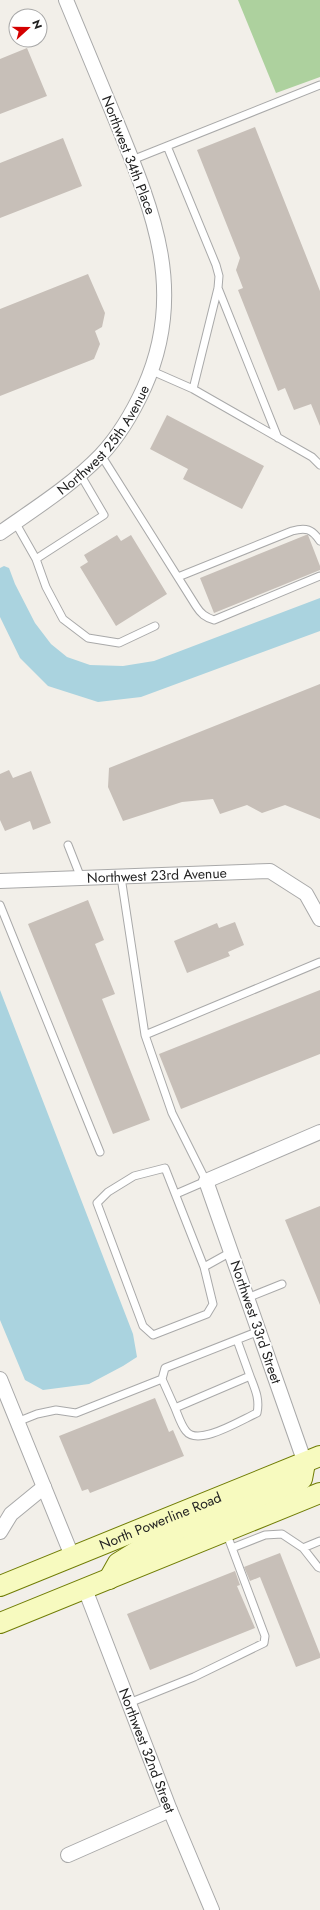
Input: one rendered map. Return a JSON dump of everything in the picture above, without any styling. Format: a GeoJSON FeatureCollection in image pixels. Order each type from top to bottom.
{"type":"FeatureCollection","features":[{"type":"Feature","properties":{"kind":"main road","name":"North Powerline Road"},"geometry":{"type":"LineString","coordinates":[[0,1586],[313,1460]]}},
{"type":"Feature","properties":{"kind":"main road"},"geometry":{"type":"LineString","coordinates":[[109,1579],[118,1564],[139,1550],[293,1486],[302,1479],[313,1460]]}},
{"type":"Feature","properties":{"kind":"main road"},"geometry":{"type":"LineString","coordinates":[[0,1623],[109,1579],[229,1540],[320,1492]]}},
{"type":"Feature","properties":{"kind":"street","name":"Northwest 34th Place"},"geometry":{"type":"LineString","coordinates":[[66,0],[147,196],[160,241],[165,284],[164,317]]}},
{"type":"Feature","properties":{"kind":"street","name":"Northwest 25th Avenue"},"geometry":{"type":"LineString","coordinates":[[0,533],[80,474],[101,455],[133,412],[152,371],[164,317]]}},
{"type":"Feature","properties":{"kind":"street","name":"Northwest 23rd Avenue"},"geometry":{"type":"LineString","coordinates":[[0,881],[270,871],[306,894],[320,919]]}},
{"type":"Feature","properties":{"kind":"street"},"geometry":{"type":"LineString","coordinates":[[206,1181],[320,1132]]}},
{"type":"Feature","properties":{"kind":"street","name":"Northwest 33rd Street"},"geometry":{"type":"LineString","coordinates":[[206,1181],[259,1331],[313,1460]]}},
{"type":"Feature","properties":{"kind":"street"},"geometry":{"type":"LineString","coordinates":[[0,1379],[72,1556]]}},
{"type":"Feature","properties":{"kind":"street"},"geometry":{"type":"LineString","coordinates":[[0,1532],[11,1514],[44,1487]]}},
{"type":"Feature","properties":{"kind":"street","name":"Northwest 32nd Street"},"geometry":{"type":"LineString","coordinates":[[85,1589],[170,1810],[212,1910]]}},
{"type":"Feature","properties":{"kind":"street"},"geometry":{"type":"LineString","coordinates":[[68,1855],[170,1810]]}},
{"type":"Feature","properties":{"kind":"lane"},"geometry":{"type":"LineString","coordinates":[[132,160],[320,85]]}},
{"type":"Feature","properties":{"kind":"lane"},"geometry":{"type":"LineString","coordinates":[[167,146],[216,265],[219,276],[218,288],[193,389]]}},
{"type":"Feature","properties":{"kind":"lane"},"geometry":{"type":"LineString","coordinates":[[218,288],[278,438]]}},
{"type":"Feature","properties":{"kind":"lane"},"geometry":{"type":"LineString","coordinates":[[152,371],[193,389],[312,457],[320,465]]}},
{"type":"Feature","properties":{"kind":"lane"},"geometry":{"type":"LineString","coordinates":[[101,455],[202,614],[214,620],[320,576]]}},
{"type":"Feature","properties":{"kind":"lane"},"geometry":{"type":"LineString","coordinates":[[36,559],[104,515],[80,474]]}},
{"type":"Feature","properties":{"kind":"lane"},"geometry":{"type":"LineString","coordinates":[[15,522],[36,559],[46,587],[63,619],[88,638],[119,643],[155,626]]}},
{"type":"Feature","properties":{"kind":"lane"},"geometry":{"type":"LineString","coordinates":[[178,576],[292,531],[304,528],[314,531],[320,541]]}},
{"type":"Feature","properties":{"kind":"lane"},"geometry":{"type":"LineString","coordinates":[[68,845],[81,879]]}},
{"type":"Feature","properties":{"kind":"lane"},"geometry":{"type":"LineString","coordinates":[[121,877],[145,1035],[172,1113],[206,1181],[176,1194]]}},
{"type":"Feature","properties":{"kind":"lane"},"geometry":{"type":"LineString","coordinates":[[0,905],[100,1152]]}},
{"type":"Feature","properties":{"kind":"lane"},"geometry":{"type":"LineString","coordinates":[[145,1035],[320,962]]}},
{"type":"Feature","properties":{"kind":"lane"},"geometry":{"type":"LineString","coordinates":[[165,1168],[204,1267],[213,1304],[207,1314],[153,1335],[143,1326],[97,1203],[108,1192],[134,1176],[165,1168]]}},
{"type":"Feature","properties":{"kind":"lane"},"geometry":{"type":"LineString","coordinates":[[204,1267],[231,1252]]}},
{"type":"Feature","properties":{"kind":"lane"},"geometry":{"type":"LineString","coordinates":[[247,1298],[282,1284]]}},
{"type":"Feature","properties":{"kind":"lane"},"geometry":{"type":"LineString","coordinates":[[237,1340],[258,1394],[259,1405],[256,1413],[205,1437],[193,1437],[186,1431],[162,1379],[165,1368],[259,1331]]}},
{"type":"Feature","properties":{"kind":"lane"},"geometry":{"type":"LineString","coordinates":[[175,1408],[250,1376]]}},
{"type":"Feature","properties":{"kind":"lane"},"geometry":{"type":"LineString","coordinates":[[17,1422],[38,1414],[56,1410],[76,1413],[162,1379]]}},
{"type":"Feature","properties":{"kind":"lane"},"geometry":{"type":"LineString","coordinates":[[129,1703],[194,1677],[264,1644],[265,1636],[229,1540],[282,1534],[303,1548],[320,1568]]}},
{"type":"Feature","properties":{"kind":"lane"},"geometry":{"type":"LineString","coordinates":[[303,1548],[320,1541]]}},
{"type":"Feature","properties":{"kind":"green space"},"geometry":{"type":"Polygon","coordinates":[[[238,0],[320,0],[320,77],[276,93],[238,0]]]}},
{"type":"Feature","properties":{"kind":"water"},"geometry":{"type":"Polygon","coordinates":[[[4,566],[9,568],[15,584],[35,623],[51,644],[67,657],[90,665],[123,666],[154,661],[320,598],[320,631],[141,697],[98,702],[48,686],[20,658],[0,617],[0,568],[4,566]]]}},
{"type":"Feature","properties":{"kind":"water"},"geometry":{"type":"Polygon","coordinates":[[[0,990],[133,1334],[137,1357],[89,1384],[43,1390],[25,1380],[0,1320],[0,990]]]}},
{"type":"Feature","properties":{"kind":"building"},"geometry":{"type":"Polygon","coordinates":[[[27,48],[47,96],[0,114],[0,59],[27,48]]]}},
{"type":"Feature","properties":{"kind":"building"},"geometry":{"type":"Polygon","coordinates":[[[255,127],[320,291],[320,426],[311,404],[294,410],[285,388],[278,391],[238,290],[243,288],[236,270],[240,258],[197,150],[255,127]]]}},
{"type":"Feature","properties":{"kind":"building"},"geometry":{"type":"Polygon","coordinates":[[[63,138],[82,186],[0,218],[0,163],[63,138]]]}},
{"type":"Feature","properties":{"kind":"building"},"geometry":{"type":"Polygon","coordinates":[[[88,274],[105,313],[102,327],[95,331],[100,344],[94,359],[0,396],[0,309],[88,274]]]}},
{"type":"Feature","properties":{"kind":"building"},"geometry":{"type":"Polygon","coordinates":[[[167,415],[264,466],[242,509],[183,479],[188,469],[150,449],[167,415]]]}},
{"type":"Feature","properties":{"kind":"building"},"geometry":{"type":"Polygon","coordinates":[[[117,535],[121,541],[131,535],[167,594],[116,626],[80,567],[88,562],[84,555],[117,535]]]}},
{"type":"Feature","properties":{"kind":"building"},"geometry":{"type":"Polygon","coordinates":[[[308,535],[320,566],[320,570],[214,613],[200,578],[308,535]]]}},
{"type":"Feature","properties":{"kind":"building"},"geometry":{"type":"Polygon","coordinates":[[[320,684],[320,819],[285,805],[262,813],[247,805],[220,814],[213,799],[182,802],[123,821],[108,787],[109,768],[320,684]]]}},
{"type":"Feature","properties":{"kind":"building"},"geometry":{"type":"Polygon","coordinates":[[[9,770],[13,778],[31,771],[51,823],[33,830],[30,821],[5,831],[0,820],[0,774],[9,770]]]}},
{"type":"Feature","properties":{"kind":"building"},"geometry":{"type":"Polygon","coordinates":[[[88,900],[104,940],[95,944],[115,994],[102,999],[150,1120],[113,1134],[28,924],[88,900]]]}},
{"type":"Feature","properties":{"kind":"building"},"geometry":{"type":"Polygon","coordinates":[[[235,922],[244,945],[228,952],[230,956],[187,973],[174,941],[217,923],[219,928],[235,922]]]}},
{"type":"Feature","properties":{"kind":"building"},"geometry":{"type":"Polygon","coordinates":[[[320,990],[320,1054],[181,1109],[159,1054],[320,990]]]}},
{"type":"Feature","properties":{"kind":"building"},"geometry":{"type":"Polygon","coordinates":[[[320,1206],[320,1305],[285,1220],[320,1206]]]}},
{"type":"Feature","properties":{"kind":"building"},"geometry":{"type":"Polygon","coordinates":[[[155,1398],[169,1432],[173,1430],[184,1456],[90,1493],[88,1489],[82,1491],[59,1436],[155,1398]]]}},
{"type":"Feature","properties":{"kind":"building"},"geometry":{"type":"Polygon","coordinates":[[[280,1553],[320,1654],[320,1658],[296,1667],[260,1577],[250,1581],[244,1567],[280,1553]]]}},
{"type":"Feature","properties":{"kind":"building"},"geometry":{"type":"Polygon","coordinates":[[[235,1571],[240,1585],[237,1586],[255,1628],[150,1670],[127,1614],[235,1571]]]}}]}
